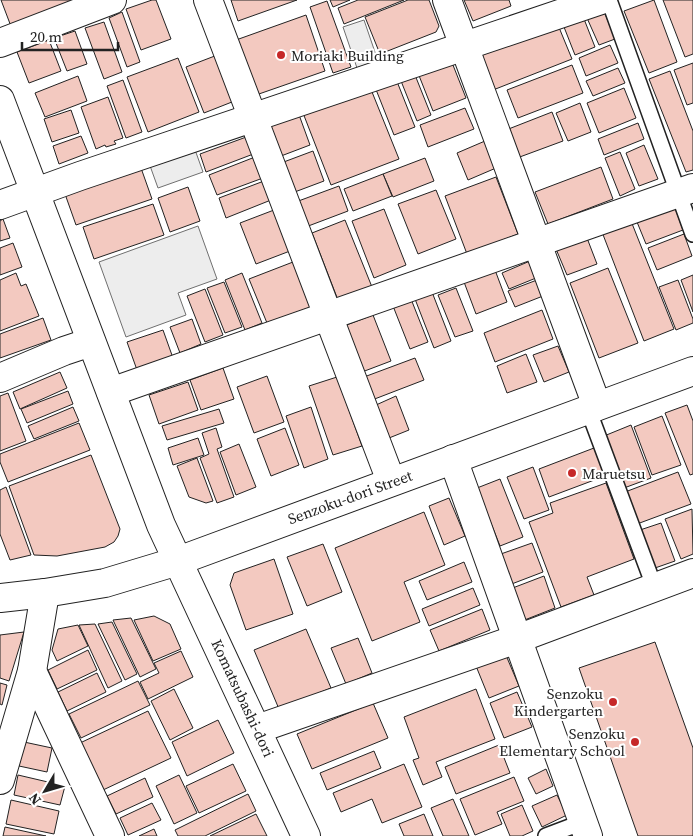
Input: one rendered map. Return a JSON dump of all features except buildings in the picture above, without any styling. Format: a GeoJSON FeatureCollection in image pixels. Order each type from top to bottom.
{"type":"FeatureCollection","features":[{"type":"Feature","properties":{"kind":"street"},"geometry":{"type":"LineString","coordinates":[[0,43],[112,0]]}},
{"type":"Feature","properties":{"kind":"street"},"geometry":{"type":"LineString","coordinates":[[208,0],[391,481]]}},
{"type":"Feature","properties":{"kind":"street"},"geometry":{"type":"LineString","coordinates":[[448,0],[537,243],[592,407]]}},
{"type":"Feature","properties":{"kind":"street"},"geometry":{"type":"LineString","coordinates":[[0,204],[601,0]]}},
{"type":"Feature","properties":{"kind":"street","name":"Komatsubashi-dori"},"geometry":{"type":"LineString","coordinates":[[0,100],[161,525],[306,836]]}},
{"type":"Feature","properties":{"kind":"street"},"geometry":{"type":"LineString","coordinates":[[111,392],[686,190]]}},
{"type":"Feature","properties":{"kind":"street"},"geometry":{"type":"LineString","coordinates":[[0,378],[64,351],[92,342]]}},
{"type":"Feature","properties":{"kind":"street","name":"Senzoku-dori Street"},"geometry":{"type":"LineString","coordinates":[[0,598],[105,583],[178,561],[693,371]]}},
{"type":"Feature","properties":{"kind":"street"},"geometry":{"type":"LineString","coordinates":[[453,459],[585,829]]}},
{"type":"Feature","properties":{"kind":"street"},"geometry":{"type":"LineString","coordinates":[[257,729],[517,639],[654,586],[693,573]]}},
{"type":"Feature","properties":{"kind":"street"},"geometry":{"type":"LineString","coordinates":[[0,780],[32,671],[45,593]]}},
{"type":"Feature","properties":{"kind":"street"},"geometry":{"type":"LineString","coordinates":[[32,671],[110,836]]}},
{"type":"Feature","properties":{"kind":"lane"},"geometry":{"type":"LineString","coordinates":[[609,0],[686,190],[693,234]]}},
{"type":"Feature","properties":{"kind":"lane"},"geometry":{"type":"LineString","coordinates":[[592,407],[654,586]]}},
{"type":"Feature","properties":{"kind":"lane"},"geometry":{"type":"LineString","coordinates":[[546,836],[585,829]]}},
{"type":"Feature","properties":{"kind":"shaded area"},"geometry":{"type":"Polygon","coordinates":[[[364,20],[378,61],[357,68],[343,27],[364,20]]]}},
{"type":"Feature","properties":{"kind":"shaded area"},"geometry":{"type":"Polygon","coordinates":[[[194,147],[203,172],[158,188],[149,163],[194,147]]]}},
{"type":"Feature","properties":{"kind":"shaded area"},"geometry":{"type":"Polygon","coordinates":[[[198,226],[217,279],[178,293],[186,315],[126,337],[99,262],[198,226]]]}},
{"type":"Feature","properties":{"kind":"place","name":"Moriaki Building"},"geometry":{"type":"Point","coordinates":[281,55]}},
{"type":"Feature","properties":{"kind":"place","name":"Maruetsu"},"geometry":{"type":"Point","coordinates":[572,473]}},
{"type":"Feature","properties":{"kind":"place","name":"Senzoku Kindergarten"},"geometry":{"type":"Point","coordinates":[613,702]}},
{"type":"Feature","properties":{"kind":"place","name":"Senzoku Elementary School"},"geometry":{"type":"Point","coordinates":[635,742]}}]}
